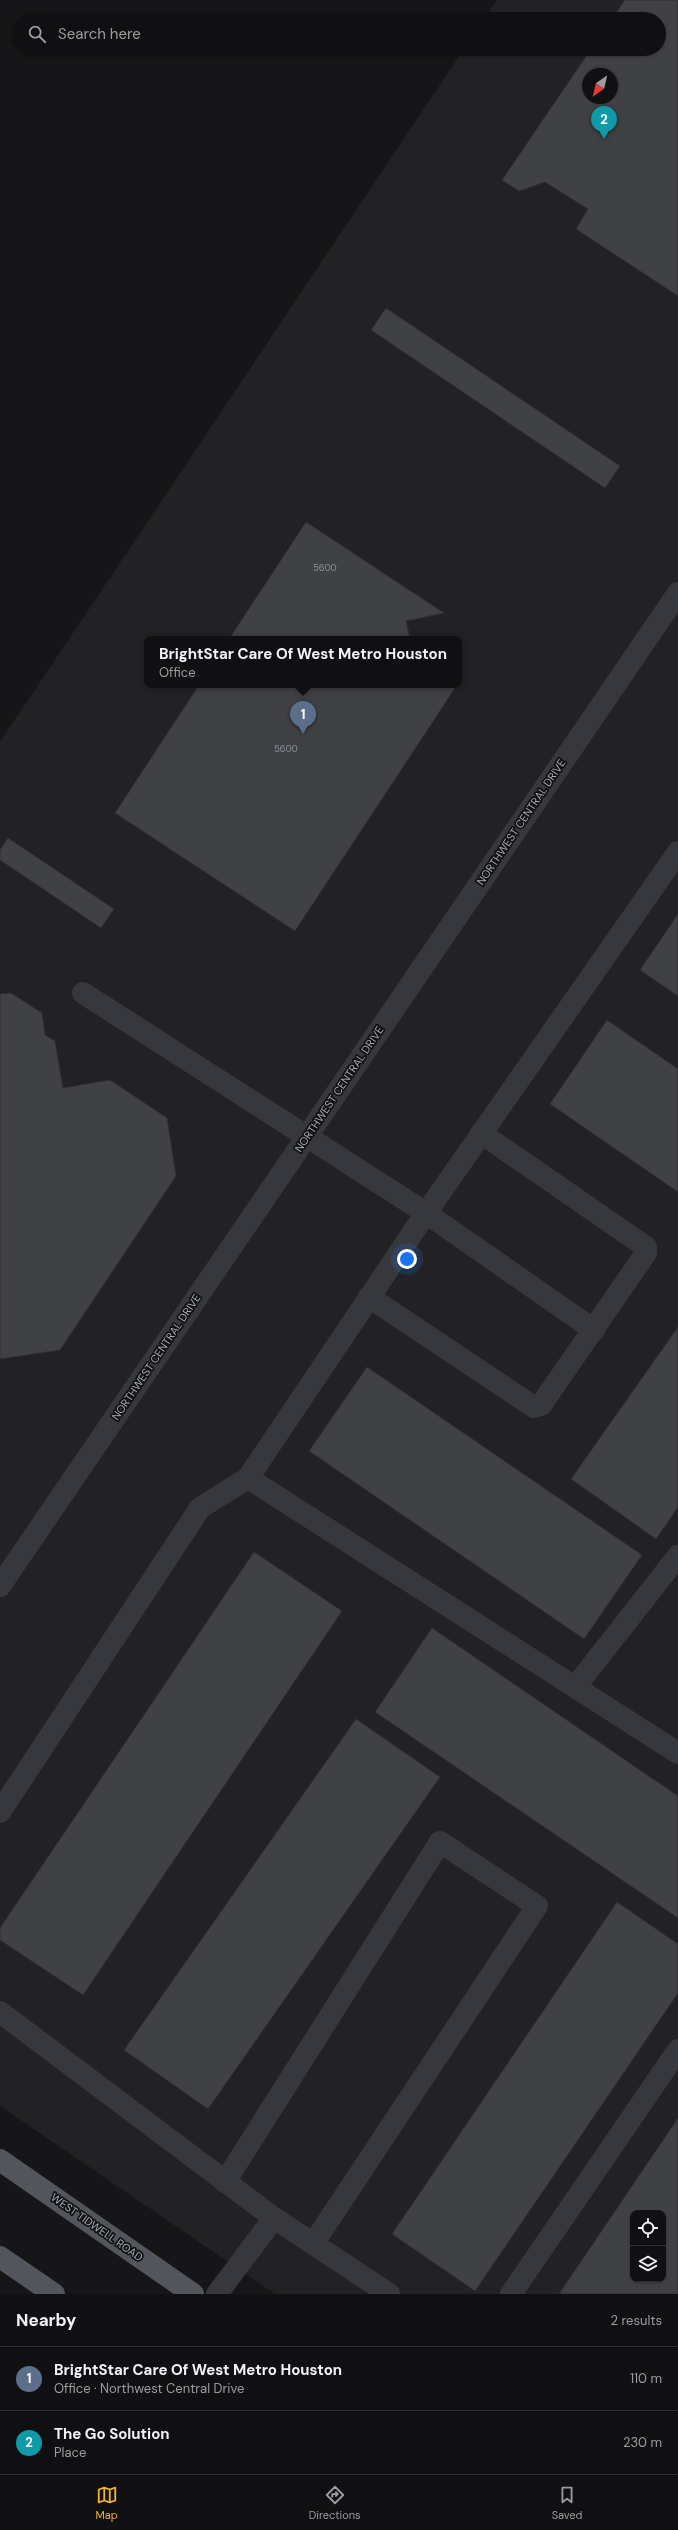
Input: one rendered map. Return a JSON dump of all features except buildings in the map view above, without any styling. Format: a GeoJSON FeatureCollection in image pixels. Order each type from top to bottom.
{"type":"FeatureCollection","features":[{"type":"Feature","properties":{"kind":"main road","name":"WEST TIDWELL ROAD"},"geometry":{"type":"LineString","coordinates":[[0,2160],[193,2294]]}},
{"type":"Feature","properties":{"kind":"main road"},"geometry":{"type":"LineString","coordinates":[[0,2258],[54,2294]]}},
{"type":"Feature","properties":{"kind":"street","name":"NORTHWEST CENTRAL DRIVE"},"geometry":{"type":"LineString","coordinates":[[0,1586],[678,593]]}},
{"type":"Feature","properties":{"kind":"street"},"geometry":{"type":"LineString","coordinates":[[0,1812],[200,1508],[248,1478],[426,1213],[678,852]]}},
{"type":"Feature","properties":{"kind":"street"},"geometry":{"type":"LineString","coordinates":[[83,993],[306,1138],[426,1213],[594,1330]]}},
{"type":"Feature","properties":{"kind":"street"},"geometry":{"type":"LineString","coordinates":[[369,1297],[534,1407],[541,1405],[594,1330],[646,1253],[646,1247],[481,1133]]}},
{"type":"Feature","properties":{"kind":"street"},"geometry":{"type":"LineString","coordinates":[[248,1478],[576,1686],[678,1753]]}},
{"type":"Feature","properties":{"kind":"street"},"geometry":{"type":"LineString","coordinates":[[576,1686],[678,1556]]}},
{"type":"Feature","properties":{"kind":"street"},"geometry":{"type":"LineString","coordinates":[[225,2182],[440,1842],[537,1906],[312,2244]]}},
{"type":"Feature","properties":{"kind":"street"},"geometry":{"type":"LineString","coordinates":[[0,2012],[274,2218],[389,2294]]}},
{"type":"Feature","properties":{"kind":"street"},"geometry":{"type":"LineString","coordinates":[[511,2294],[678,2050]]}},
{"type":"Feature","properties":{"kind":"street"},"geometry":{"type":"LineString","coordinates":[[217,2294],[274,2218]]}},
{"type":"Feature","properties":{"kind":"shaded area"},"geometry":{"type":"Polygon","coordinates":[[[497,0],[678,0],[678,2294],[275,2294],[0,2106],[0,742],[459,56],[666,56],[666,12],[489,12],[497,0]]]}},
{"type":"Feature","properties":{"kind":"place","name":"The Go Solution"},"geometry":{"type":"Point","coordinates":[604,139]}},
{"type":"Feature","properties":{"kind":"place","name":"BrightStar Care Of West Metro Houston"},"geometry":{"type":"Point","coordinates":[303,734]}}]}
